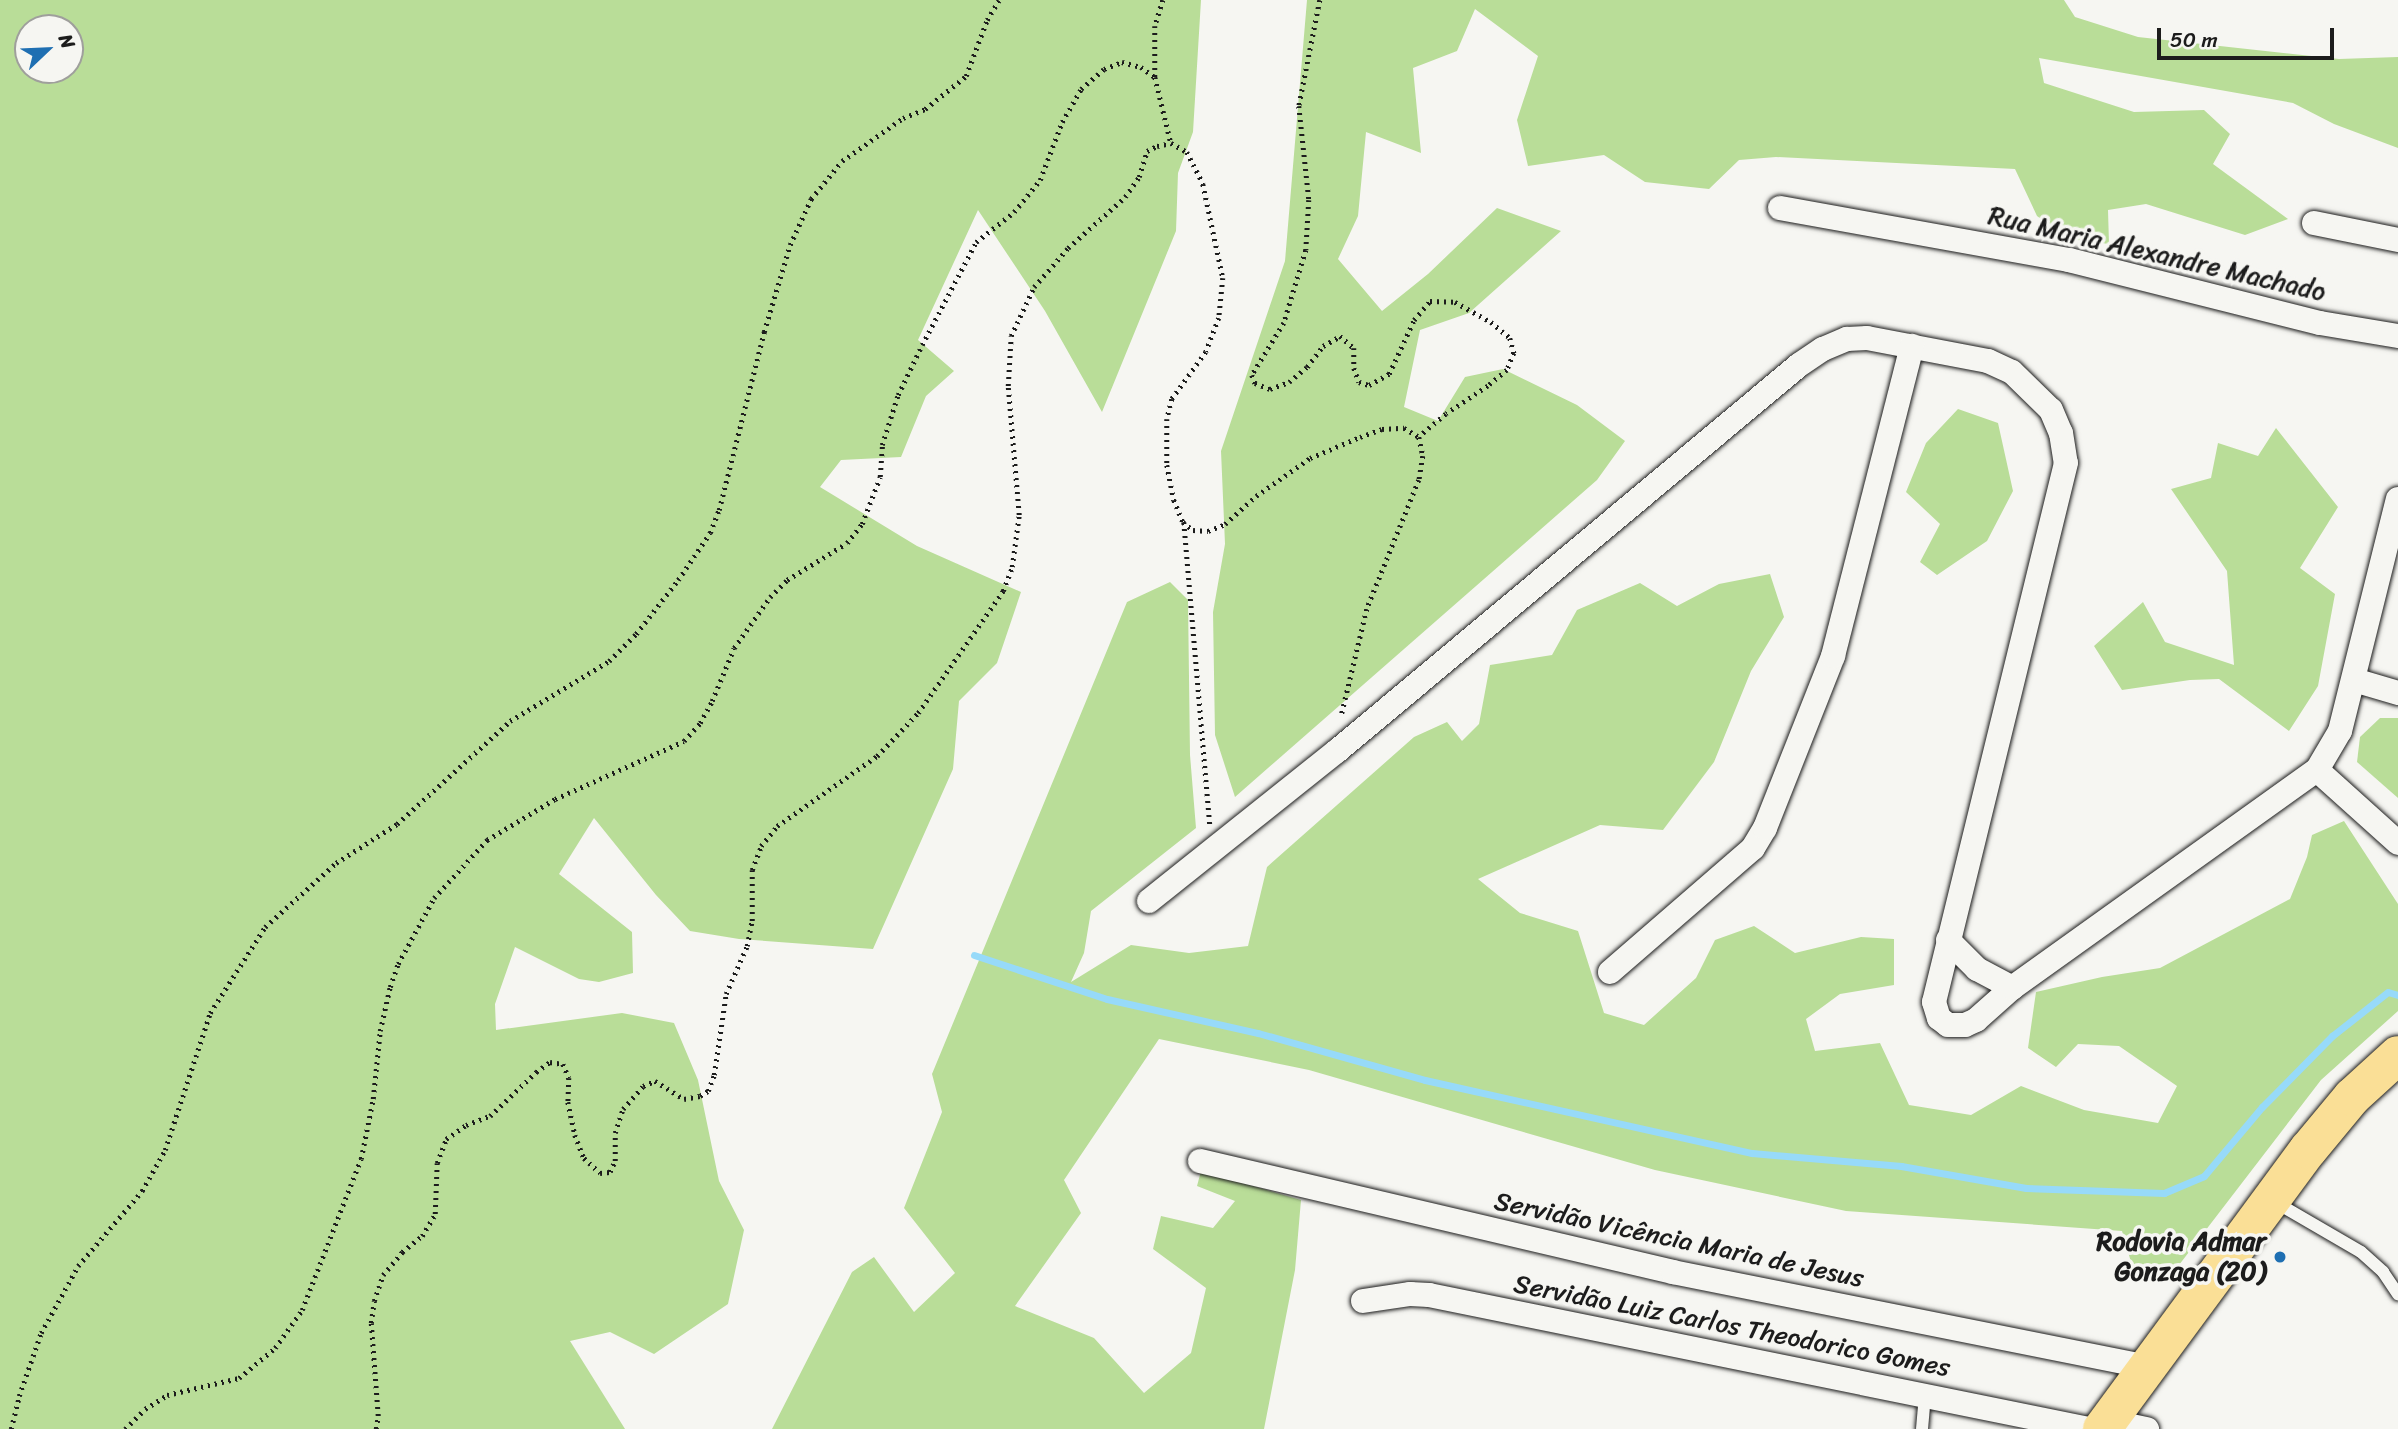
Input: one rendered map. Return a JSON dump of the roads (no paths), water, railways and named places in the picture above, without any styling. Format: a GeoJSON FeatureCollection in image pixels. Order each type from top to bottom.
{"type":"FeatureCollection","features":[{"type":"Feature","properties":{"kind":"main road"},"geometry":{"type":"LineString","coordinates":[[2099,1427],[2148,1367],[2334,1117],[2398,1055]]}},
{"type":"Feature","properties":{"kind":"street","name":"Rua Maria Alexandre Machado"},"geometry":{"type":"LineString","coordinates":[[1780,208],[2080,262],[2297,317],[2398,336]]}},
{"type":"Feature","properties":{"kind":"street"},"geometry":{"type":"LineString","coordinates":[[2314,223],[2398,240]]}},
{"type":"Feature","properties":{"kind":"street"},"geometry":{"type":"LineString","coordinates":[[1149,901],[1337,751],[1800,365],[1823,349],[1847,339],[1867,338],[1988,362],[2012,372],[2051,410],[2061,433],[2066,463],[1934,1002],[1939,1018],[1948,1025],[1965,1025],[1976,1020],[2012,988],[2316,770],[2340,731],[2398,499]]}},
{"type":"Feature","properties":{"kind":"street"},"geometry":{"type":"LineString","coordinates":[[1610,972],[1753,848],[1765,828],[1833,656],[1912,346]]}},
{"type":"Feature","properties":{"kind":"street"},"geometry":{"type":"LineString","coordinates":[[2354,680],[2398,693]]}},
{"type":"Feature","properties":{"kind":"street"},"geometry":{"type":"LineString","coordinates":[[2316,770],[2398,843]]}},
{"type":"Feature","properties":{"kind":"street"},"geometry":{"type":"LineString","coordinates":[[1948,940],[1977,969],[2012,988]]}},
{"type":"Feature","properties":{"kind":"street","name":"Servidão Vicência Maria de Jesus"},"geometry":{"type":"LineString","coordinates":[[1200,1161],[1673,1272],[2148,1367]]}},
{"type":"Feature","properties":{"kind":"street","name":"Servidão Luiz Carlos Theodorico Gomes"},"geometry":{"type":"LineString","coordinates":[[1363,1301],[1410,1294],[1429,1295],[1925,1396],[2099,1427],[2147,1429]]}},
{"type":"Feature","properties":{"kind":"lane"},"geometry":{"type":"LineString","coordinates":[[2271,1200],[2361,1252],[2384,1272],[2398,1294]]}},
{"type":"Feature","properties":{"kind":"lane"},"geometry":{"type":"LineString","coordinates":[[1922,1429],[1925,1396]]}},
{"type":"Feature","properties":{"kind":"waterway"},"geometry":{"type":"LineString","coordinates":[[974,955],[1107,999],[1258,1033],[1425,1080],[1752,1153],[1901,1166],[2026,1188],[2164,1193],[2204,1176],[2262,1107],[2332,1036],[2388,992],[2398,995]]}},
{"type":"Feature","properties":{"kind":"place","name":"Rodovia Admar Gonzaga (20)"},"geometry":{"type":"Point","coordinates":[2280,1257]}}]}
